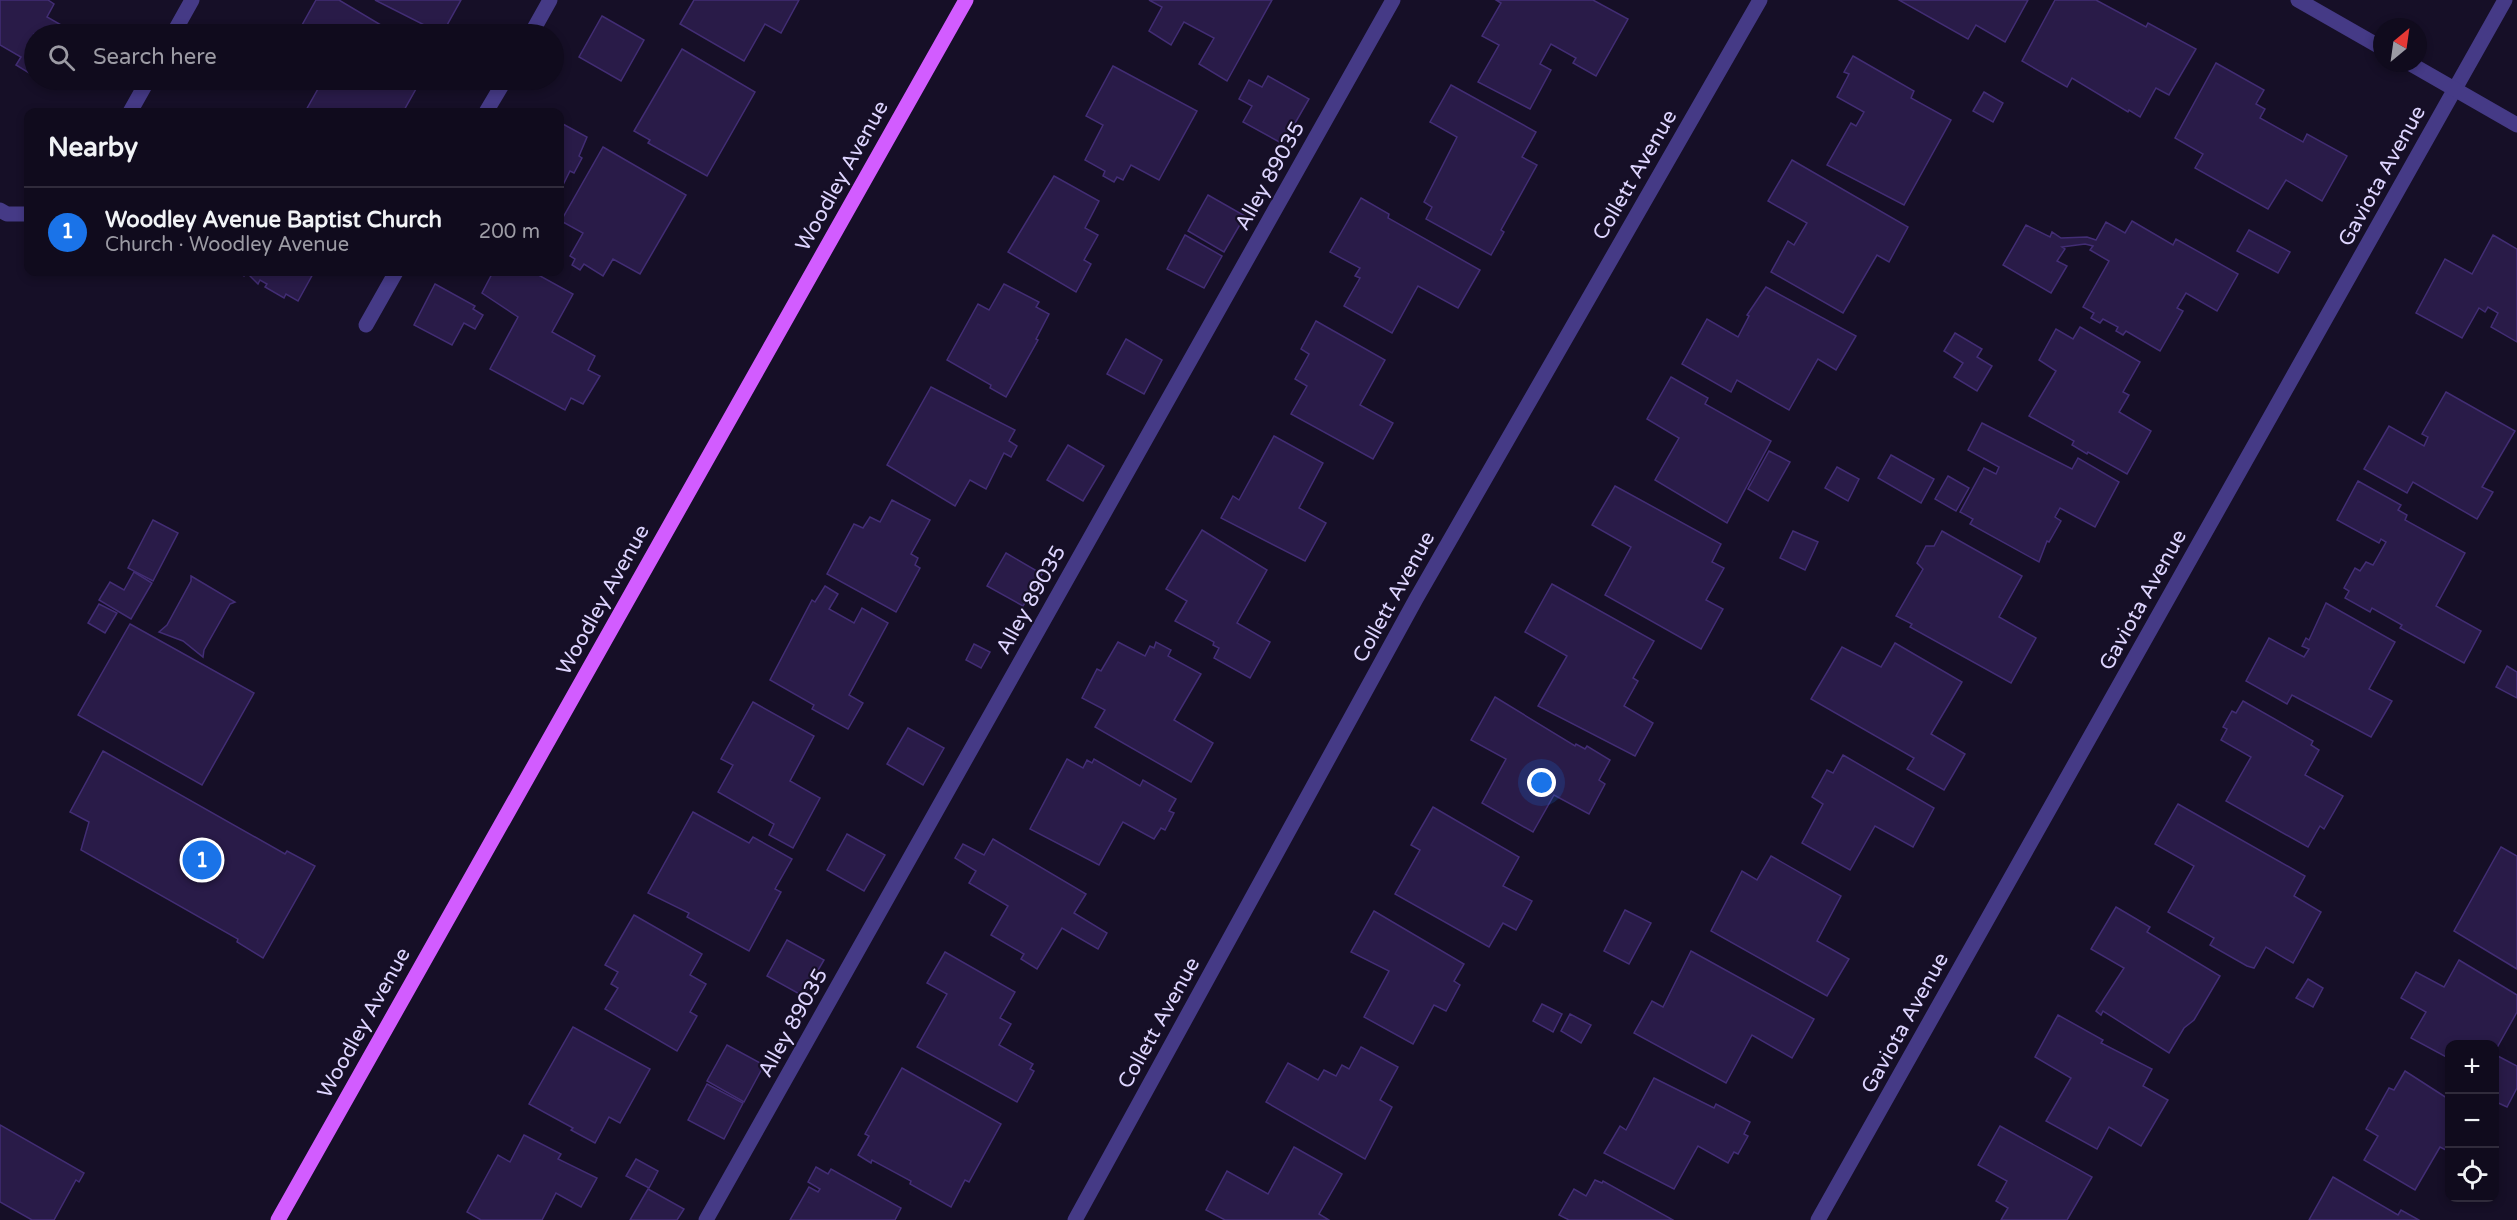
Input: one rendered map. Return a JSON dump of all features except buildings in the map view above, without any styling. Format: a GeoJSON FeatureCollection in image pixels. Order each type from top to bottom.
{"type":"FeatureCollection","features":[{"type":"Feature","properties":{"kind":"main road","name":"Woodley Avenue"},"geometry":{"type":"LineString","coordinates":[[278,1220],[966,0]]}},
{"type":"Feature","properties":{"kind":"street"},"geometry":{"type":"LineString","coordinates":[[179,24],[192,0]]}},
{"type":"Feature","properties":{"kind":"street"},"geometry":{"type":"LineString","coordinates":[[537,24],[550,0]]}},
{"type":"Feature","properties":{"kind":"street","name":"Alley 89035"},"geometry":{"type":"LineString","coordinates":[[706,1220],[1394,0]]}},
{"type":"Feature","properties":{"kind":"street","name":"Collett Avenue"},"geometry":{"type":"LineString","coordinates":[[1075,1220],[1416,598],[1760,0]]}},
{"type":"Feature","properties":{"kind":"street"},"geometry":{"type":"LineString","coordinates":[[2298,0],[2373,43]]}},
{"type":"Feature","properties":{"kind":"street","name":"Gaviota Avenue"},"geometry":{"type":"LineString","coordinates":[[1818,1220],[2505,0]]}},
{"type":"Feature","properties":{"kind":"street"},"geometry":{"type":"LineString","coordinates":[[2425,72],[2517,125]]}},
{"type":"Feature","properties":{"kind":"street"},"geometry":{"type":"LineString","coordinates":[[132,108],[142,90]]}},
{"type":"Feature","properties":{"kind":"street"},"geometry":{"type":"LineString","coordinates":[[488,108],[499,90]]}},
{"type":"Feature","properties":{"kind":"street"},"geometry":{"type":"LineString","coordinates":[[0,210],[7,214],[24,214]]}},
{"type":"Feature","properties":{"kind":"street"},"geometry":{"type":"LineString","coordinates":[[366,325],[394,276]]}},
{"type":"Feature","properties":{"kind":"place","name":"Woodley Avenue Baptist Church"},"geometry":{"type":"Point","coordinates":[202,860]}}]}
